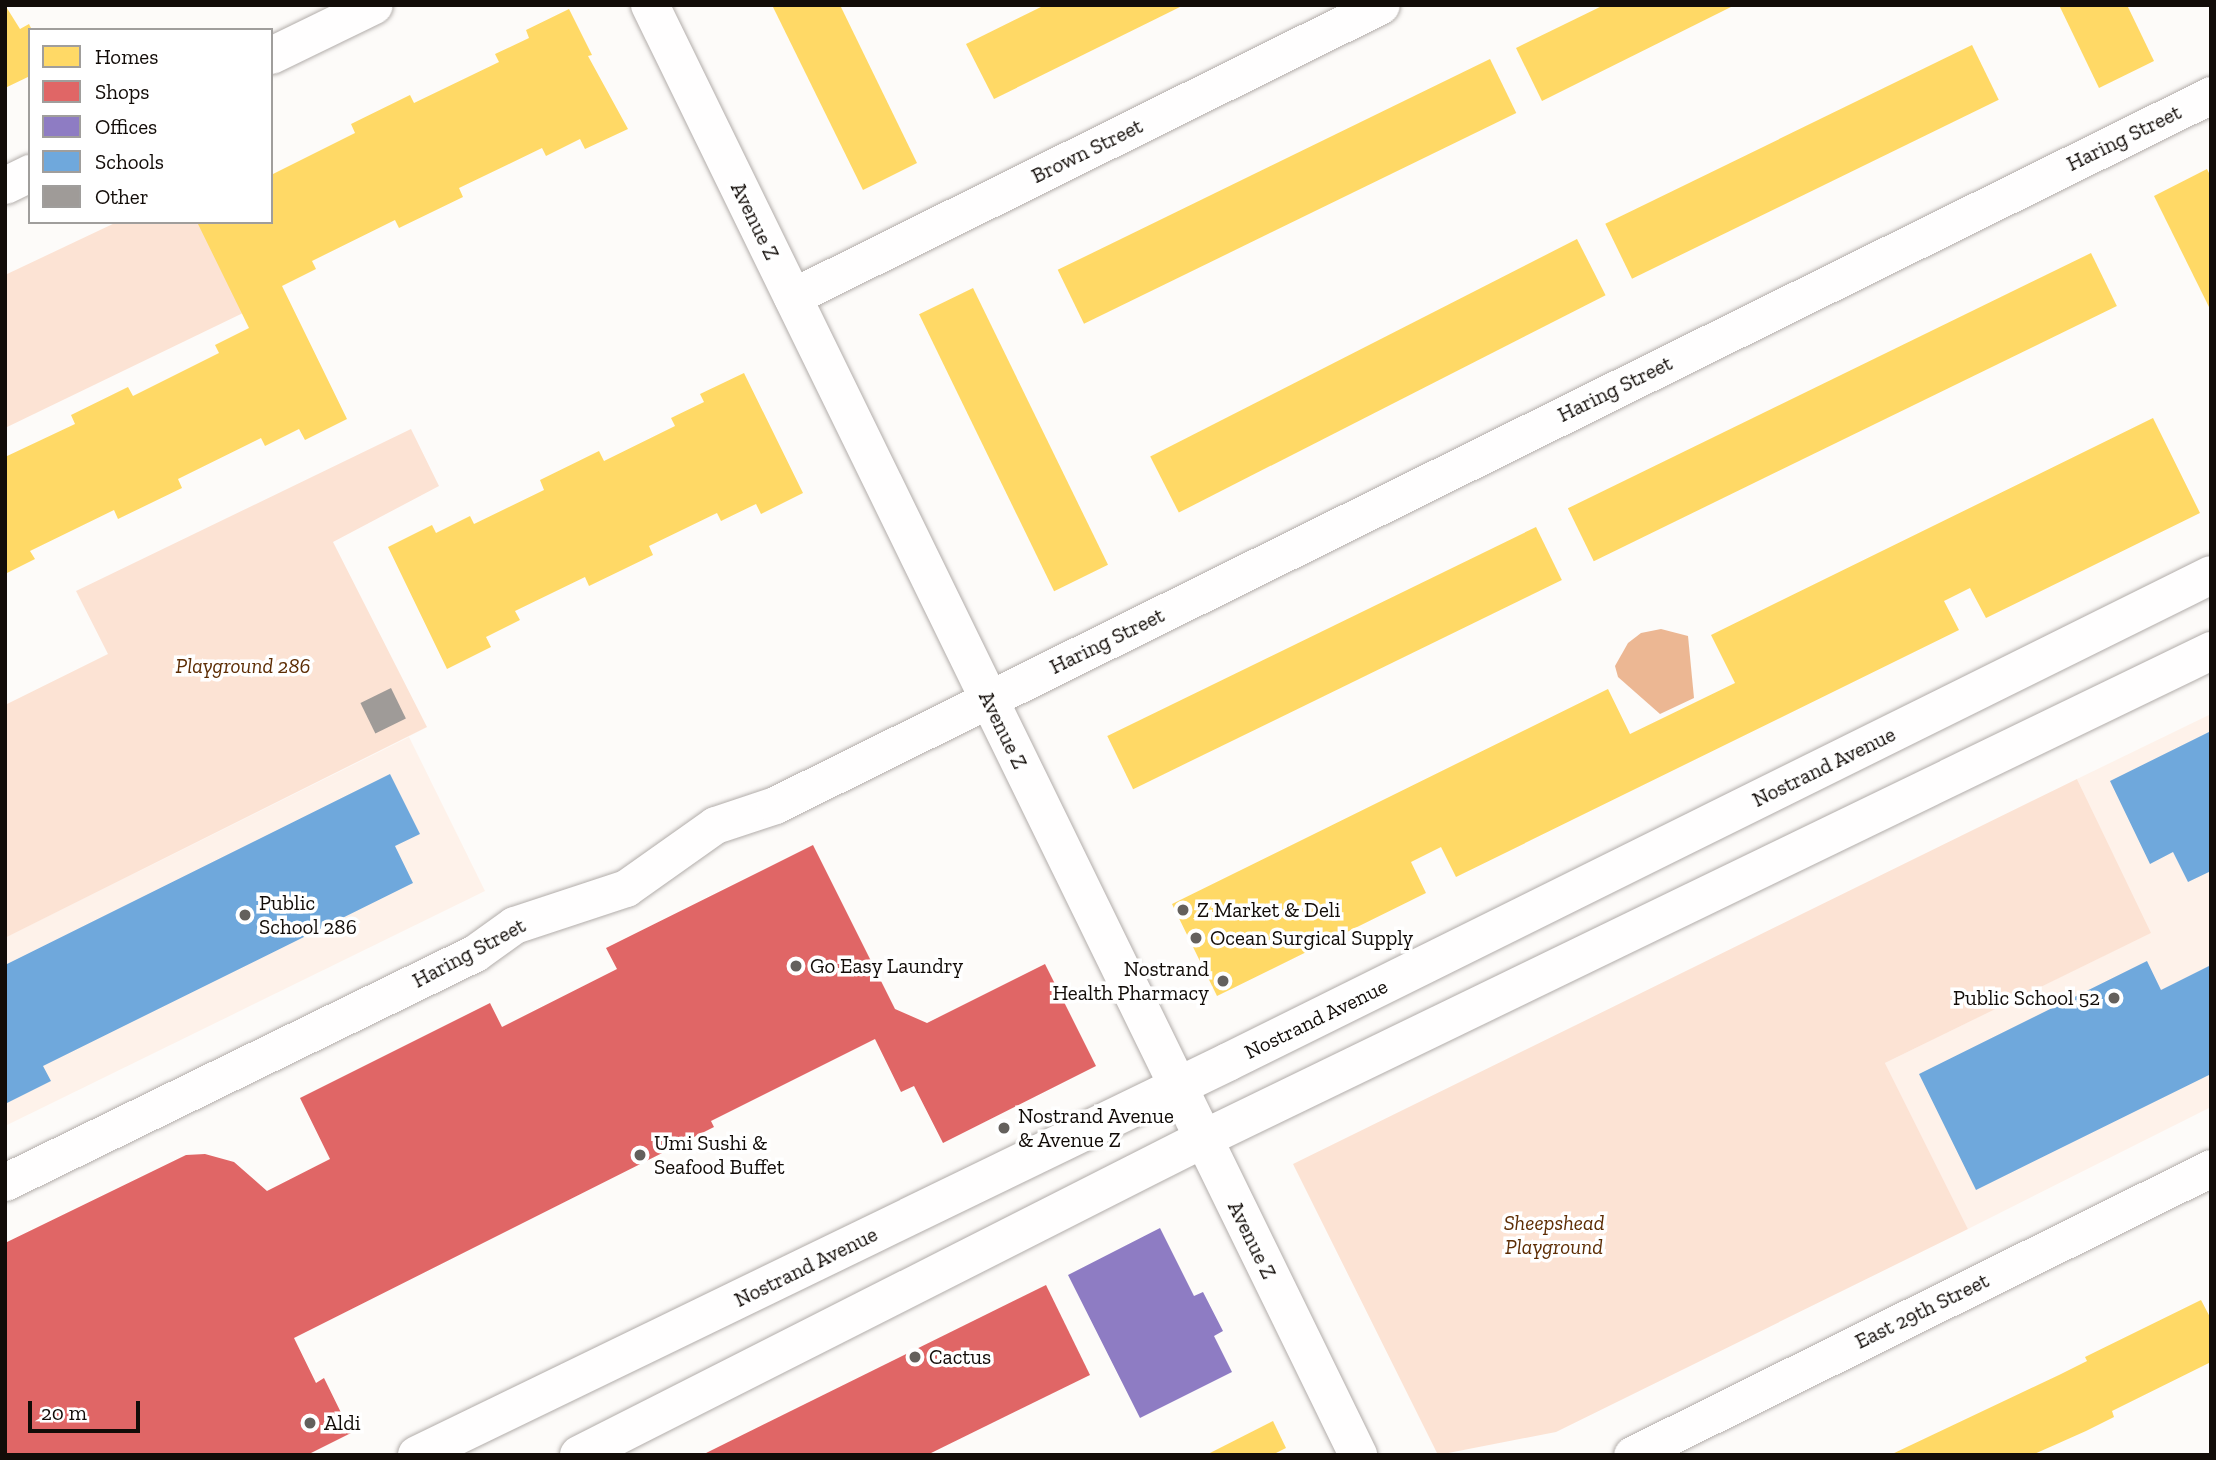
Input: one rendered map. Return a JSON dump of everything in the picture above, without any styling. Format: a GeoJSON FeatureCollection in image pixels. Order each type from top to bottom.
{"type":"FeatureCollection","features":[{"type":"Feature","properties":{"kind":"main road","name":"Avenue Z"},"geometry":{"type":"LineString","coordinates":[[649,5],[1358,1455]]}},
{"type":"Feature","properties":{"kind":"main road","name":"Nostrand Avenue"},"geometry":{"type":"LineString","coordinates":[[416,1455],[1178,1087],[2211,575]]}},
{"type":"Feature","properties":{"kind":"main road"},"geometry":{"type":"LineString","coordinates":[[579,1455],[1203,1139],[2211,651]]}},
{"type":"Feature","properties":{"kind":"street"},"geometry":{"type":"LineString","coordinates":[[273,54],[374,5]]}},
{"type":"Feature","properties":{"kind":"street","name":"Brown Street"},"geometry":{"type":"LineString","coordinates":[[792,297],[1381,5]]}},
{"type":"Feature","properties":{"kind":"street","name":"Haring Street"},"geometry":{"type":"LineString","coordinates":[[5,1182],[475,953],[514,925],[626,888],[715,825],[775,805],[2211,95]]}},
{"type":"Feature","properties":{"kind":"street"},"geometry":{"type":"LineString","coordinates":[[5,185],[28,174]]}},
{"type":"Feature","properties":{"kind":"street","name":"East 29th Street"},"geometry":{"type":"LineString","coordinates":[[1632,1455],[2211,1168]]}},
{"type":"Feature","properties":{"kind":"shaded area"},"geometry":{"type":"Polygon","coordinates":[[[1661,629],[1688,636],[1694,698],[1660,714],[1618,677],[1615,666],[1628,643],[1641,633],[1661,629]]]}},
{"type":"Feature","properties":{"kind":"shaded area","name":"Public School 52"},"geometry":{"type":"Polygon","coordinates":[[[2211,714],[2211,1107],[1968,1229],[1885,1063],[2150,933],[2077,779],[2211,714]]]}},
{"type":"Feature","properties":{"kind":"shaded area","name":"Public School 286"},"geometry":{"type":"Polygon","coordinates":[[[409,737],[485,891],[5,1126],[5,938],[409,737]]]}},
{"type":"Feature","properties":{"kind":"green space"},"geometry":{"type":"Polygon","coordinates":[[[113,224],[200,224],[243,313],[5,428],[5,275],[113,224]]]}},
{"type":"Feature","properties":{"kind":"green space","name":"Playground 286"},"geometry":{"type":"Polygon","coordinates":[[[411,429],[439,486],[333,542],[427,727],[5,938],[5,705],[108,654],[76,591],[411,429]]]}},
{"type":"Feature","properties":{"kind":"green space","name":"Sheepshead Playground"},"geometry":{"type":"Polygon","coordinates":[[[2077,779],[2151,933],[1885,1063],[1968,1229],[1556,1432],[1438,1455],[1293,1164],[2077,779]]]}},
{"type":"Feature","properties":{"kind":"building: Homes"},"geometry":{"type":"Polygon","coordinates":[[[5,5],[20,29],[29,24],[31,28],[28,28],[28,77],[5,88],[5,5]]]}},
{"type":"Feature","properties":{"kind":"building: Homes"},"geometry":{"type":"Polygon","coordinates":[[[772,5],[840,5],[917,163],[863,190],[772,5]]]}},
{"type":"Feature","properties":{"kind":"building: Homes"},"geometry":{"type":"Polygon","coordinates":[[[1045,5],[1184,5],[994,99],[966,44],[1045,5]]]}},
{"type":"Feature","properties":{"kind":"building: Homes"},"geometry":{"type":"Polygon","coordinates":[[[1604,5],[1735,5],[1542,101],[1516,48],[1604,5]]]}},
{"type":"Feature","properties":{"kind":"building: Homes"},"geometry":{"type":"Polygon","coordinates":[[[2059,5],[2127,5],[2154,61],[2099,88],[2059,5]]]}},
{"type":"Feature","properties":{"kind":"building: Homes"},"geometry":{"type":"Polygon","coordinates":[[[569,9],[592,55],[588,56],[628,129],[585,149],[580,139],[546,156],[542,148],[459,188],[463,197],[399,228],[395,220],[312,261],[316,269],[282,286],[347,419],[305,440],[299,429],[265,446],[261,438],[178,479],[182,488],[118,519],[114,510],[30,551],[35,559],[5,574],[5,457],[75,424],[71,415],[128,387],[133,396],[219,353],[215,345],[249,328],[198,224],[273,224],[273,174],[355,133],[351,124],[410,95],[414,103],[499,62],[495,54],[529,38],[526,30],[569,9]]]}},
{"type":"Feature","properties":{"kind":"building: Homes"},"geometry":{"type":"Polygon","coordinates":[[[1972,45],[1999,100],[1632,279],[1605,224],[1972,45]]]}},
{"type":"Feature","properties":{"kind":"building: Homes"},"geometry":{"type":"Polygon","coordinates":[[[1490,59],[1516,113],[1084,324],[1058,270],[1490,59]]]}},
{"type":"Feature","properties":{"kind":"building: Homes"},"geometry":{"type":"Polygon","coordinates":[[[2207,169],[2211,177],[2211,311],[2154,196],[2207,169]]]}},
{"type":"Feature","properties":{"kind":"building: Homes"},"geometry":{"type":"Polygon","coordinates":[[[1577,239],[1606,295],[1179,513],[1150,456],[1577,239]]]}},
{"type":"Feature","properties":{"kind":"building: Homes"},"geometry":{"type":"Polygon","coordinates":[[[2091,253],[2117,306],[1594,561],[1568,508],[2091,253]]]}},
{"type":"Feature","properties":{"kind":"building: Homes"},"geometry":{"type":"Polygon","coordinates":[[[973,288],[1108,565],[1054,591],[919,314],[973,288]]]}},
{"type":"Feature","properties":{"kind":"building: Homes"},"geometry":{"type":"Polygon","coordinates":[[[744,373],[803,493],[761,514],[756,504],[721,521],[717,513],[649,546],[653,555],[589,586],[585,577],[515,611],[520,620],[486,637],[491,647],[447,669],[388,547],[432,525],[436,533],[470,516],[474,524],[544,490],[540,480],[599,451],[604,461],[675,426],[671,418],[704,402],[700,394],[744,373]]]}},
{"type":"Feature","properties":{"kind":"building: Homes"},"geometry":{"type":"Polygon","coordinates":[[[2153,418],[2200,513],[1986,618],[1970,588],[1944,601],[1959,630],[1456,877],[1441,847],[1411,862],[1426,893],[1217,996],[1172,904],[1608,689],[1630,734],[1735,683],[1711,635],[2153,418]]]}},
{"type":"Feature","properties":{"kind":"building: Homes"},"geometry":{"type":"Polygon","coordinates":[[[1536,527],[1562,580],[1133,789],[1107,736],[1536,527]]]}},
{"type":"Feature","properties":{"kind":"building: Homes"},"geometry":{"type":"Polygon","coordinates":[[[2201,1300],[2211,1319],[2211,1362],[2112,1411],[2114,1417],[2086,1431],[2032,1455],[1890,1455],[2059,1375],[2087,1361],[2085,1357],[2201,1300]]]}},
{"type":"Feature","properties":{"kind":"building: Homes"},"geometry":{"type":"Polygon","coordinates":[[[1273,1421],[1286,1448],[1272,1455],[1206,1455],[1273,1421]]]}},
{"type":"Feature","properties":{"kind":"building: Shops"},"geometry":{"type":"Polygon","coordinates":[[[813,845],[895,1009],[927,1023],[1045,964],[1096,1066],[943,1143],[914,1086],[901,1092],[875,1039],[711,1121],[714,1127],[294,1338],[316,1383],[324,1378],[351,1433],[307,1455],[5,1455],[5,1243],[186,1155],[205,1154],[234,1162],[267,1191],[330,1159],[300,1098],[490,1003],[502,1027],[617,969],[606,948],[813,845]]]}},
{"type":"Feature","properties":{"kind":"building: Shops"},"geometry":{"type":"Polygon","coordinates":[[[1046,1285],[1090,1375],[927,1455],[702,1455],[1046,1285]]]}},
{"type":"Feature","properties":{"kind":"building: Offices"},"geometry":{"type":"Polygon","coordinates":[[[1160,1228],[1194,1296],[1203,1292],[1223,1331],[1214,1336],[1232,1372],[1140,1418],[1068,1275],[1160,1228]]]}},
{"type":"Feature","properties":{"kind":"building: Schools"},"geometry":{"type":"Polygon","coordinates":[[[2211,731],[2211,871],[2188,882],[2173,852],[2150,864],[2110,781],[2211,731]]]}},
{"type":"Feature","properties":{"kind":"building: Schools"},"geometry":{"type":"Polygon","coordinates":[[[390,774],[420,834],[395,846],[413,883],[43,1066],[51,1081],[5,1104],[5,965],[390,774]]]}},
{"type":"Feature","properties":{"kind":"building: Schools"},"geometry":{"type":"Polygon","coordinates":[[[2147,961],[2161,990],[2211,965],[2211,1074],[1976,1190],[1919,1074],[2147,961]]]}},
{"type":"Feature","properties":{"kind":"building: Other"},"geometry":{"type":"Polygon","coordinates":[[[391,688],[406,719],[375,733],[360,703],[391,688]]]}},
{"type":"Feature","properties":{"kind":"place","name":"Z Market & Deli"},"geometry":{"type":"Point","coordinates":[1183,910]}},
{"type":"Feature","properties":{"kind":"place","name":"Public School 286"},"geometry":{"type":"Point","coordinates":[245,915]}},
{"type":"Feature","properties":{"kind":"place","name":"Ocean Surgical Supply"},"geometry":{"type":"Point","coordinates":[1196,938]}},
{"type":"Feature","properties":{"kind":"place","name":"Go Easy Laundry"},"geometry":{"type":"Point","coordinates":[796,966]}},
{"type":"Feature","properties":{"kind":"place","name":"Nostrand Health Pharmacy"},"geometry":{"type":"Point","coordinates":[1223,981]}},
{"type":"Feature","properties":{"kind":"place","name":"Public School 52"},"geometry":{"type":"Point","coordinates":[2114,998]}},
{"type":"Feature","properties":{"kind":"place","name":"Nostrand Avenue & Avenue Z"},"geometry":{"type":"Point","coordinates":[1004,1128]}},
{"type":"Feature","properties":{"kind":"place","name":"Umi Sushi & Seafood Buffet"},"geometry":{"type":"Point","coordinates":[640,1155]}},
{"type":"Feature","properties":{"kind":"place","name":"Cactus"},"geometry":{"type":"Point","coordinates":[915,1357]}},
{"type":"Feature","properties":{"kind":"place","name":"Aldi"},"geometry":{"type":"Point","coordinates":[310,1423]}}]}
